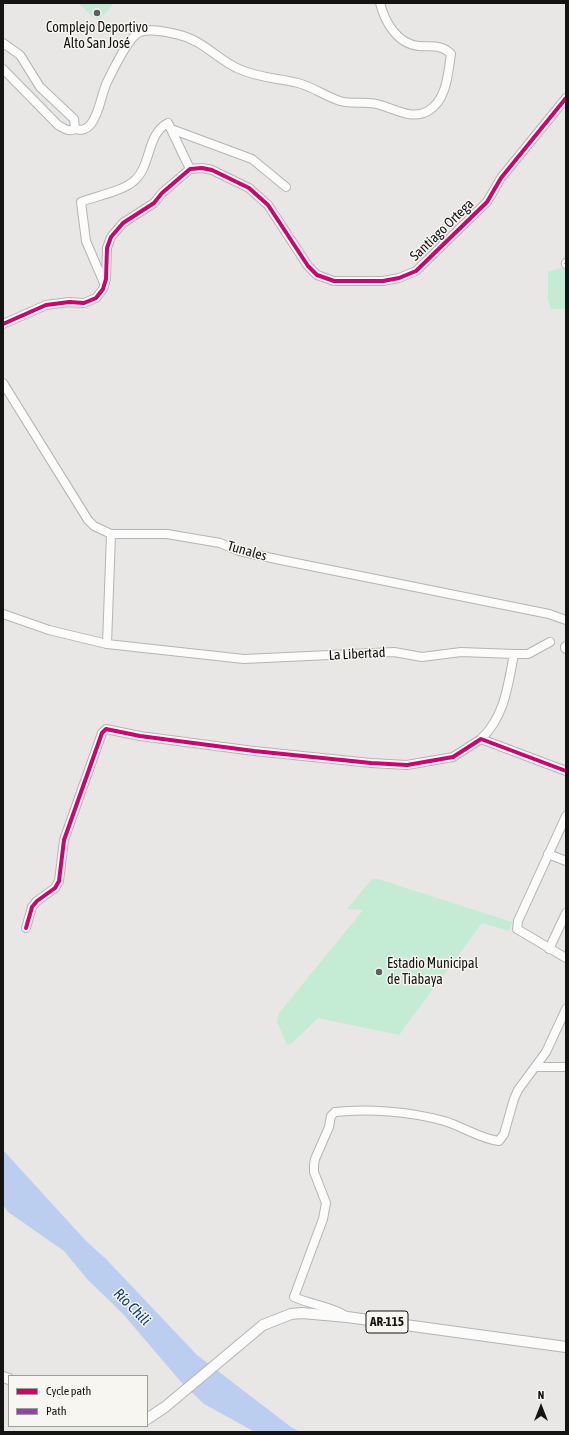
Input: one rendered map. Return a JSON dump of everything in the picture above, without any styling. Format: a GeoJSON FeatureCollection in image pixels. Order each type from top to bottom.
{"type":"FeatureCollection","features":[{"type":"Feature","properties":{"kind":"main road","name":"AR-115"},"geometry":{"type":"LineString","coordinates":[[148,1418],[165,1407],[263,1324],[281,1317],[302,1313],[347,1317],[566,1347]]}},
{"type":"Feature","properties":{"kind":"street"},"geometry":{"type":"LineString","coordinates":[[3,69],[58,125],[70,131],[75,129],[83,130],[91,125],[96,117],[107,82],[131,39],[139,32],[149,30],[194,40],[238,69],[269,79],[298,83],[316,89],[338,101],[351,104],[370,103],[383,105],[404,113],[417,114],[428,111],[439,101],[446,84],[451,54],[443,48],[418,46],[402,39],[392,30],[383,16],[380,3]]}},
{"type":"Feature","properties":{"kind":"street"},"geometry":{"type":"LineString","coordinates":[[3,43],[20,55],[40,87],[74,119],[75,129]]}},
{"type":"Feature","properties":{"kind":"street","name":"Santiago Ortega"},"geometry":{"type":"LineString","coordinates":[[190,169],[202,168],[212,170],[249,188],[268,205],[308,266],[322,277],[334,281],[383,281],[399,278],[416,271],[487,202],[502,178],[566,98]]}},
{"type":"Feature","properties":{"kind":"street"},"geometry":{"type":"LineString","coordinates":[[3,324],[46,305],[69,302],[84,303],[96,298],[105,284],[107,248],[111,237],[123,223],[154,203],[162,193],[190,169],[168,123],[163,125],[158,132],[136,180],[124,187],[81,202],[86,242],[105,284]]}},
{"type":"Feature","properties":{"kind":"street"},"geometry":{"type":"LineString","coordinates":[[171,129],[252,159],[269,171],[286,187]]}},
{"type":"Feature","properties":{"kind":"street","name":"Tunales"},"geometry":{"type":"LineString","coordinates":[[3,383],[88,520],[94,526],[111,534],[167,534],[210,542],[274,559],[549,614],[566,620]]}},
{"type":"Feature","properties":{"kind":"street"},"geometry":{"type":"LineString","coordinates":[[107,644],[111,534]]}},
{"type":"Feature","properties":{"kind":"street","name":"La Libertad"},"geometry":{"type":"LineString","coordinates":[[3,614],[49,630],[107,644],[244,659],[394,652],[422,658],[461,652],[528,654],[550,642]]}},
{"type":"Feature","properties":{"kind":"street"},"geometry":{"type":"LineString","coordinates":[[26,928],[32,907],[37,901],[55,888],[59,881],[64,840],[102,733],[106,729],[140,736],[254,751],[386,764],[407,765],[444,760],[461,754],[481,739],[492,726],[504,704],[514,654]]}},
{"type":"Feature","properties":{"kind":"street"},"geometry":{"type":"LineString","coordinates":[[481,739],[566,770]]}},
{"type":"Feature","properties":{"kind":"street"},"geometry":{"type":"LineString","coordinates":[[566,817],[518,921],[517,929],[566,958]]}},
{"type":"Feature","properties":{"kind":"street"},"geometry":{"type":"LineString","coordinates":[[548,854],[566,861]]}},
{"type":"Feature","properties":{"kind":"street"},"geometry":{"type":"LineString","coordinates":[[549,949],[566,913]]}},
{"type":"Feature","properties":{"kind":"street"},"geometry":{"type":"LineString","coordinates":[[347,1317],[334,1309],[309,1303],[294,1297],[323,1219],[326,1203],[314,1172],[314,1165],[315,1159],[329,1127],[331,1116],[335,1112],[376,1111],[421,1116],[445,1121],[494,1140],[499,1140],[502,1138],[514,1100],[546,1052],[566,1009]]}},
{"type":"Feature","properties":{"kind":"street"},"geometry":{"type":"LineString","coordinates":[[536,1067],[566,1067]]}},
{"type":"Feature","properties":{"kind":"green space","name":"Complejo Deportivo Alto San José"},"geometry":{"type":"Polygon","coordinates":[[[81,3],[114,3],[98,21],[80,5],[81,3]]]}},
{"type":"Feature","properties":{"kind":"green space"},"geometry":{"type":"Polygon","coordinates":[[[566,266],[566,309],[551,309],[548,300],[548,272],[566,266]]]}},
{"type":"Feature","properties":{"kind":"green space","name":"Estadio Municipal de Tiabaya"},"geometry":{"type":"Polygon","coordinates":[[[372,879],[378,879],[512,922],[509,931],[482,923],[399,1035],[318,1018],[291,1044],[287,1045],[277,1022],[279,1013],[363,910],[347,909],[372,879]]]}},
{"type":"Feature","properties":{"kind":"water","name":"Río Chili"},"geometry":{"type":"Polygon","coordinates":[[[3,1150],[86,1241],[106,1259],[197,1355],[291,1427],[300,1432],[255,1432],[204,1404],[181,1382],[123,1314],[87,1279],[64,1251],[8,1212],[3,1205],[3,1150]]]}},
{"type":"Feature","properties":{"kind":"cycle path"},"geometry":{"type":"LineString","coordinates":[[3,324],[46,305],[69,302],[84,303],[96,298],[103,289],[106,279],[107,248],[111,237],[123,223],[154,203],[162,193],[190,169],[202,168],[212,170],[249,188],[268,205],[308,266],[317,275],[334,281],[383,281],[399,278],[416,271],[487,202],[501,178],[566,98]]}},
{"type":"Feature","properties":{"kind":"cycle path"},"geometry":{"type":"LineString","coordinates":[[26,928],[32,907],[37,901],[55,888],[59,881],[64,840],[102,733],[106,729],[140,736],[254,751],[371,763],[407,765],[453,757],[481,739],[566,771]]}},
{"type":"Feature","properties":{"kind":"place","name":"Complejo Deportivo Alto San José"},"geometry":{"type":"Point","coordinates":[97,13]}},
{"type":"Feature","properties":{"kind":"place","name":"Estadio Municipal de Tiabaya"},"geometry":{"type":"Point","coordinates":[379,972]}}]}
